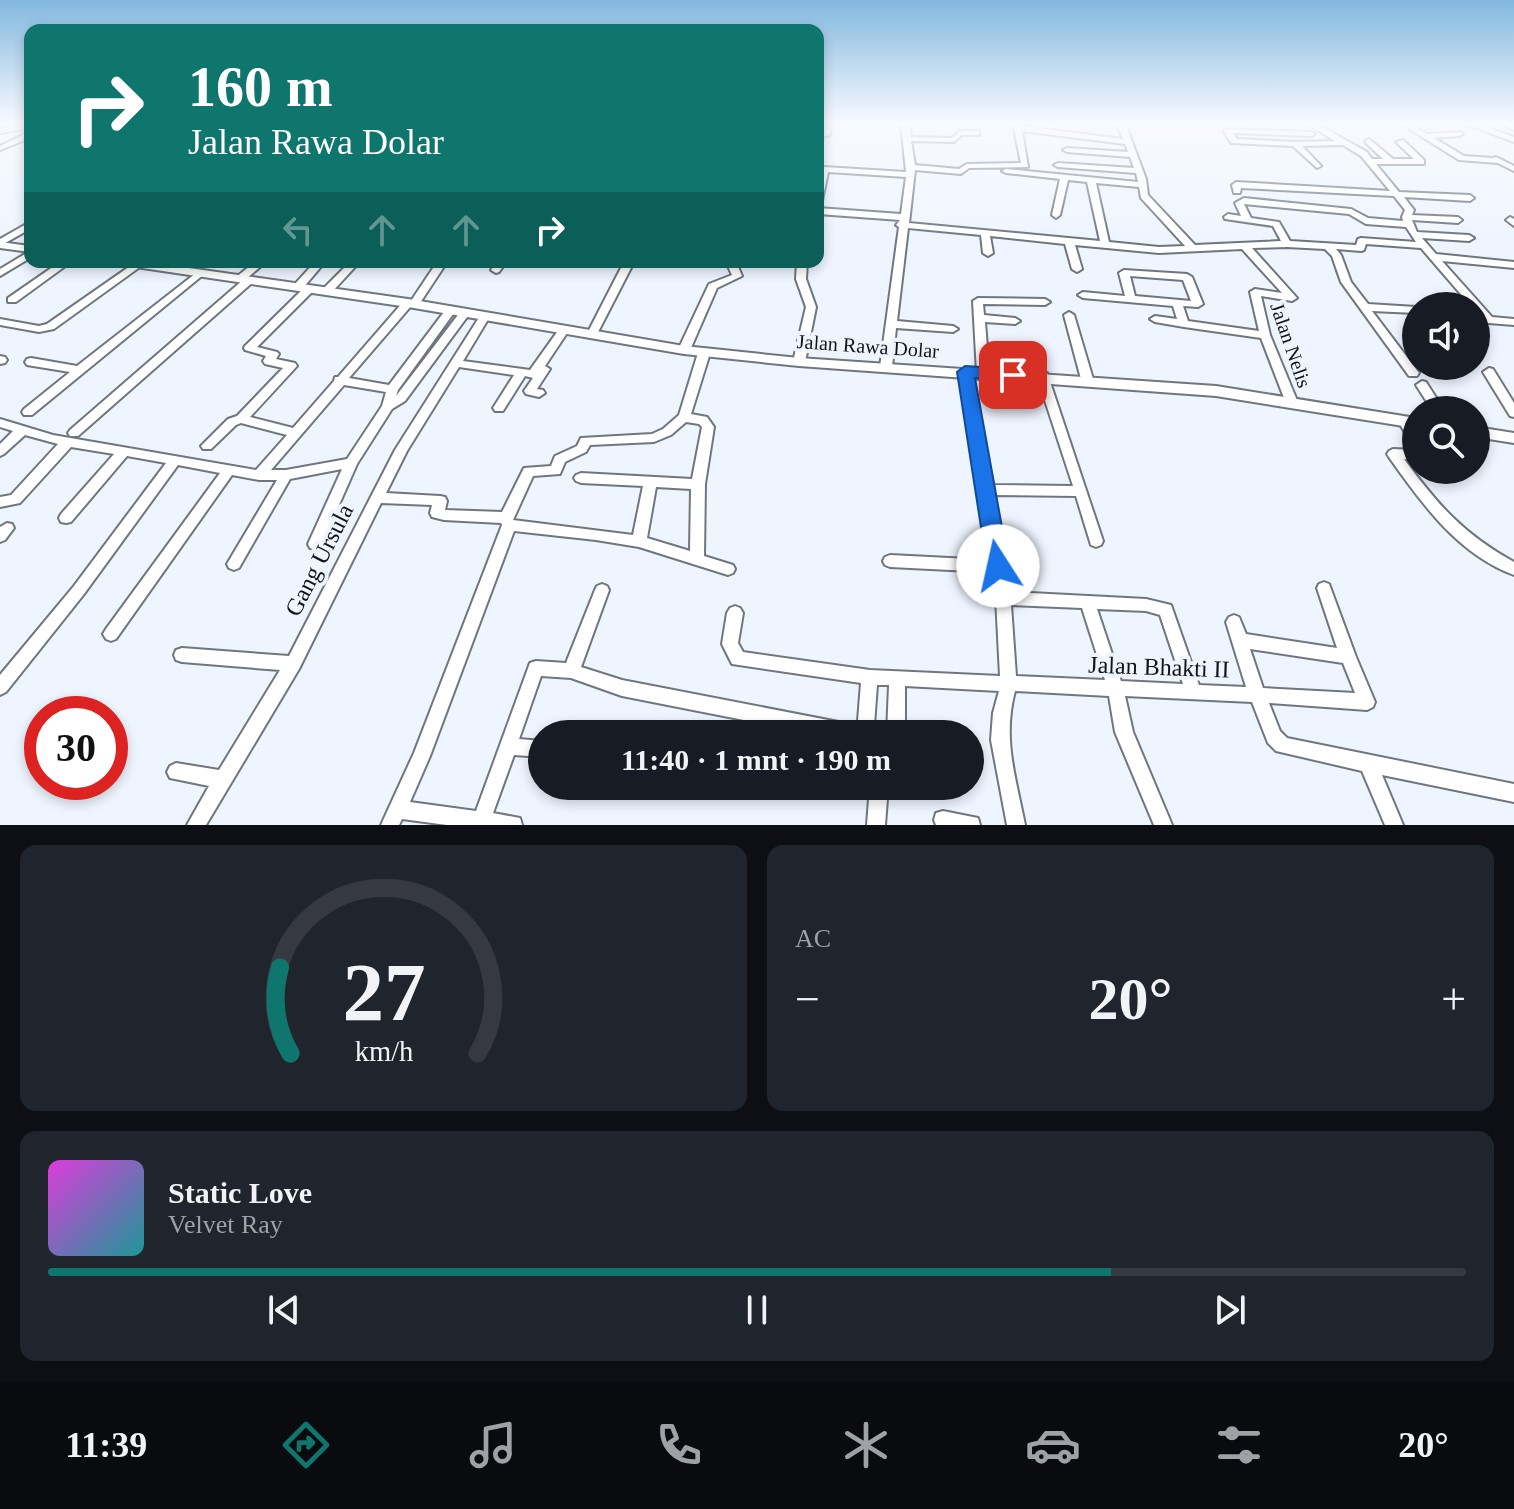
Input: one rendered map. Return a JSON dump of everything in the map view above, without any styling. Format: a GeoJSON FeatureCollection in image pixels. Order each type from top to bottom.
{"type":"FeatureCollection","features":[{"type":"Feature","properties":{"kind":"street"},"geometry":{"type":"LineString","coordinates":[[886,367],[909,162]]}},
{"type":"Feature","properties":{"kind":"street"},"geometry":{"type":"LineString","coordinates":[[824,169],[961,172],[967,166],[1025,165],[1024,162]]}},
{"type":"Feature","properties":{"kind":"street"},"geometry":{"type":"LineString","coordinates":[[1135,162],[1150,204],[1193,249]]}},
{"type":"Feature","properties":{"kind":"street"},"geometry":{"type":"LineString","coordinates":[[1312,162],[1317,166]]}},
{"type":"Feature","properties":{"kind":"street"},"geometry":{"type":"LineString","coordinates":[[1371,162],[1410,210],[1407,221],[1414,235],[1465,292]]}},
{"type":"Feature","properties":{"kind":"street"},"geometry":{"type":"LineString","coordinates":[[1058,165],[1139,171]]}},
{"type":"Feature","properties":{"kind":"street"},"geometry":{"type":"LineString","coordinates":[[1002,166],[1011,173],[1142,185]]}},
{"type":"Feature","properties":{"kind":"street"},"geometry":{"type":"LineString","coordinates":[[1056,215],[1064,178]]}},
{"type":"Feature","properties":{"kind":"street"},"geometry":{"type":"LineString","coordinates":[[1091,179],[1105,244]]}},
{"type":"Feature","properties":{"kind":"street"},"geometry":{"type":"LineString","coordinates":[[1237,191],[1236,185],[1470,198]]}},
{"type":"Feature","properties":{"kind":"street"},"geometry":{"type":"LineString","coordinates":[[1247,219],[1239,203],[1244,201],[1351,212],[1366,221],[1458,220]]}},
{"type":"Feature","properties":{"kind":"street"},"geometry":{"type":"LineString","coordinates":[[824,212],[1159,250],[1287,244],[1361,248],[1361,241],[1425,246]]}},
{"type":"Feature","properties":{"kind":"street"},"geometry":{"type":"LineString","coordinates":[[1228,217],[1278,225],[1287,244]]}},
{"type":"Feature","properties":{"kind":"street"},"geometry":{"type":"LineString","coordinates":[[0,244],[24,229]]}},
{"type":"Feature","properties":{"kind":"street"},"geometry":{"type":"LineString","coordinates":[[985,232],[988,253]]}},
{"type":"Feature","properties":{"kind":"street"},"geometry":{"type":"LineString","coordinates":[[1414,235],[1469,238]]}},
{"type":"Feature","properties":{"kind":"street"},"geometry":{"type":"LineString","coordinates":[[1069,241],[1077,269]]}},
{"type":"Feature","properties":{"kind":"street"},"geometry":{"type":"LineString","coordinates":[[0,244],[24,250]]}},
{"type":"Feature","properties":{"kind":"street","name":"Jalan Nelis"},"geometry":{"type":"LineString","coordinates":[[1244,245],[1292,298],[1255,292],[1265,335],[1292,403]]}},
{"type":"Feature","properties":{"kind":"street"},"geometry":{"type":"LineString","coordinates":[[1327,245],[1336,255],[1346,282],[1402,358]]}},
{"type":"Feature","properties":{"kind":"street"},"geometry":{"type":"LineString","coordinates":[[0,273],[24,255]]}},
{"type":"Feature","properties":{"kind":"street"},"geometry":{"type":"LineString","coordinates":[[1434,257],[1514,265]]}},
{"type":"Feature","properties":{"kind":"street"},"geometry":{"type":"LineString","coordinates":[[12,300],[57,268]]}},
{"type":"Feature","properties":{"kind":"street"},"geometry":{"type":"LineString","coordinates":[[0,322],[46,329],[139,268]]}},
{"type":"Feature","properties":{"kind":"street","name":"Jalan Rawa Dolar"},"geometry":{"type":"LineString","coordinates":[[189,268],[200,273],[451,310],[704,353],[799,362],[1087,379],[1216,391],[1402,421]]}},
{"type":"Feature","properties":{"kind":"street"},"geometry":{"type":"LineString","coordinates":[[0,502],[15,499],[71,437],[255,268]]}},
{"type":"Feature","properties":{"kind":"street"},"geometry":{"type":"LineString","coordinates":[[207,446],[232,422],[241,419],[291,366],[269,361],[273,354],[269,352],[249,348],[304,288],[316,268]]}},
{"type":"Feature","properties":{"kind":"street"},"geometry":{"type":"LineString","coordinates":[[327,291],[349,268]]}},
{"type":"Feature","properties":{"kind":"street"},"geometry":{"type":"LineString","coordinates":[[259,475],[339,380],[411,304],[438,268]]}},
{"type":"Feature","properties":{"kind":"street"},"geometry":{"type":"LineString","coordinates":[[592,334],[626,268]]}},
{"type":"Feature","properties":{"kind":"street"},"geometry":{"type":"LineString","coordinates":[[684,350],[713,286],[737,276],[734,268]]}},
{"type":"Feature","properties":{"kind":"street"},"geometry":{"type":"LineString","coordinates":[[799,362],[811,307],[801,279],[802,268]]}},
{"type":"Feature","properties":{"kind":"street"},"geometry":{"type":"LineString","coordinates":[[28,412],[200,273]]}},
{"type":"Feature","properties":{"kind":"street"},"geometry":{"type":"LineString","coordinates":[[1083,295],[1163,302],[1198,304],[1189,278],[1124,273],[1131,299]]}},
{"type":"Feature","properties":{"kind":"street"},"geometry":{"type":"LineString","coordinates":[[1153,275],[1163,302]]}},
{"type":"Feature","properties":{"kind":"street"},"geometry":{"type":"LineString","coordinates":[[983,373],[977,304],[981,300],[1045,302]]}},
{"type":"Feature","properties":{"kind":"street"},"geometry":{"type":"LineString","coordinates":[[1177,303],[1184,324]]}},
{"type":"Feature","properties":{"kind":"street"},"geometry":{"type":"LineString","coordinates":[[1364,307],[1402,309]]}},
{"type":"Feature","properties":{"kind":"street"},"geometry":{"type":"LineString","coordinates":[[315,544],[351,463],[388,406],[392,389],[451,310]]}},
{"type":"Feature","properties":{"kind":"street"},"geometry":{"type":"LineString","coordinates":[[388,406],[401,398],[465,313]]}},
{"type":"Feature","properties":{"kind":"street"},"geometry":{"type":"LineString","coordinates":[[1069,315],[1087,379]]}},
{"type":"Feature","properties":{"kind":"street","name":"Gang Ursula"},"geometry":{"type":"LineString","coordinates":[[196,825],[293,664],[401,450],[485,316]]}},
{"type":"Feature","properties":{"kind":"street"},"geometry":{"type":"LineString","coordinates":[[978,318],[1015,321]]}},
{"type":"Feature","properties":{"kind":"street"},"geometry":{"type":"LineString","coordinates":[[1155,319],[1265,335]]}},
{"type":"Feature","properties":{"kind":"street"},"geometry":{"type":"LineString","coordinates":[[1490,321],[1514,322]]}},
{"type":"Feature","properties":{"kind":"street"},"geometry":{"type":"LineString","coordinates":[[892,324],[953,329]]}},
{"type":"Feature","properties":{"kind":"street"},"geometry":{"type":"LineString","coordinates":[[455,363],[533,374],[564,330]]}},
{"type":"Feature","properties":{"kind":"street"},"geometry":{"type":"LineString","coordinates":[[513,825],[394,817],[529,471],[555,471],[560,459],[582,449],[585,441],[661,436],[684,417],[704,353]]}},
{"type":"Feature","properties":{"kind":"street"},"geometry":{"type":"LineString","coordinates":[[31,362],[78,370]]}},
{"type":"Feature","properties":{"kind":"street"},"geometry":{"type":"LineString","coordinates":[[537,368],[545,369],[530,391],[539,393]]}},
{"type":"Feature","properties":{"kind":"street"},"geometry":{"type":"LineString","coordinates":[[965,372],[1003,598],[1009,685],[1001,713],[1000,740],[1016,825]]}},
{"type":"Feature","properties":{"kind":"street"},"geometry":{"type":"LineString","coordinates":[[499,408],[521,373]]}},
{"type":"Feature","properties":{"kind":"street"},"geometry":{"type":"LineString","coordinates":[[1490,374],[1514,413]]}},
{"type":"Feature","properties":{"kind":"street"},"geometry":{"type":"LineString","coordinates":[[1043,376],[1096,541]]}},
{"type":"Feature","properties":{"kind":"street"},"geometry":{"type":"LineString","coordinates":[[339,380],[392,389]]}},
{"type":"Feature","properties":{"kind":"street"},"geometry":{"type":"LineString","coordinates":[[1422,385],[1429,396]]}},
{"type":"Feature","properties":{"kind":"street"},"geometry":{"type":"LineString","coordinates":[[684,417],[703,420],[708,427],[698,484],[697,557]]}},
{"type":"Feature","properties":{"kind":"street"},"geometry":{"type":"LineString","coordinates":[[241,419],[296,433]]}},
{"type":"Feature","properties":{"kind":"street"},"geometry":{"type":"LineString","coordinates":[[0,423],[21,431],[71,437],[124,451],[259,475],[286,475],[351,463]]}},
{"type":"Feature","properties":{"kind":"street"},"geometry":{"type":"LineString","coordinates":[[0,451],[21,431]]}},
{"type":"Feature","properties":{"kind":"street"},"geometry":{"type":"LineString","coordinates":[[1490,434],[1514,438]]}},
{"type":"Feature","properties":{"kind":"street"},"geometry":{"type":"LineString","coordinates":[[66,518],[124,451]]}},
{"type":"Feature","properties":{"kind":"street"},"geometry":{"type":"LineString","coordinates":[[1402,454],[1393,454],[1402,467]]}},
{"type":"Feature","properties":{"kind":"street"},"geometry":{"type":"LineString","coordinates":[[0,687],[79,590],[175,460]]}},
{"type":"Feature","properties":{"kind":"street"},"geometry":{"type":"LineString","coordinates":[[111,634],[228,471]]}},
{"type":"Feature","properties":{"kind":"street"},"geometry":{"type":"LineString","coordinates":[[234,564],[286,475]]}},
{"type":"Feature","properties":{"kind":"street"},"geometry":{"type":"LineString","coordinates":[[581,478],[698,484]]}},
{"type":"Feature","properties":{"kind":"street"},"geometry":{"type":"LineString","coordinates":[[639,541],[650,482]]}},
{"type":"Feature","properties":{"kind":"street"},"geometry":{"type":"LineString","coordinates":[[1414,484],[1440,520],[1477,550],[1514,569]]}},
{"type":"Feature","properties":{"kind":"street"},"geometry":{"type":"LineString","coordinates":[[985,490],[1081,491]]}},
{"type":"Feature","properties":{"kind":"street"},"geometry":{"type":"LineString","coordinates":[[377,498],[436,500],[440,501],[437,513],[444,515],[508,521],[639,541],[728,569]]}},
{"type":"Feature","properties":{"kind":"street"},"geometry":{"type":"LineString","coordinates":[[890,561],[998,566]]}},
{"type":"Feature","properties":{"kind":"street"},"geometry":{"type":"LineString","coordinates":[[1240,640],[1348,657],[1324,588]]}},
{"type":"Feature","properties":{"kind":"street"},"geometry":{"type":"LineString","coordinates":[[571,671],[602,590]]}},
{"type":"Feature","properties":{"kind":"street"},"geometry":{"type":"LineString","coordinates":[[1003,598],[1146,605],[1169,612],[1194,693]]}},
{"type":"Feature","properties":{"kind":"street"},"geometry":{"type":"LineString","coordinates":[[1087,602],[1116,690],[1124,732],[1163,825]]}},
{"type":"Feature","properties":{"kind":"street","name":"Jalan Bhakti II"},"geometry":{"type":"LineString","coordinates":[[735,613],[730,644],[738,659],[870,677],[1367,702],[1348,657]]}},
{"type":"Feature","properties":{"kind":"street"},"geometry":{"type":"LineString","coordinates":[[1234,622],[1257,695],[1274,737],[1282,745],[1514,793]]}},
{"type":"Feature","properties":{"kind":"street"},"geometry":{"type":"LineString","coordinates":[[182,655],[293,664]]}},
{"type":"Feature","properties":{"kind":"street"},"geometry":{"type":"LineString","coordinates":[[481,823],[536,668],[571,671],[622,688],[857,734],[866,725],[870,677]]}},
{"type":"Feature","properties":{"kind":"street"},"geometry":{"type":"LineString","coordinates":[[896,720],[897,678]]}},
{"type":"Feature","properties":{"kind":"street"},"geometry":{"type":"LineString","coordinates":[[507,746],[528,748]]}},
{"type":"Feature","properties":{"kind":"street"},"geometry":{"type":"LineString","coordinates":[[1368,764],[1394,825]]}},
{"type":"Feature","properties":{"kind":"street"},"geometry":{"type":"LineString","coordinates":[[176,772],[223,779]]}},
{"type":"Feature","properties":{"kind":"street"},"geometry":{"type":"LineString","coordinates":[[876,825],[878,800]]}},
{"type":"Feature","properties":{"kind":"street"},"geometry":{"type":"LineString","coordinates":[[943,820],[971,825]]}},
{"type":"Feature","properties":{"kind":"route"},"geometry":{"type":"LineString","coordinates":[[998,566],[965,372],[1013,375]]}}]}
